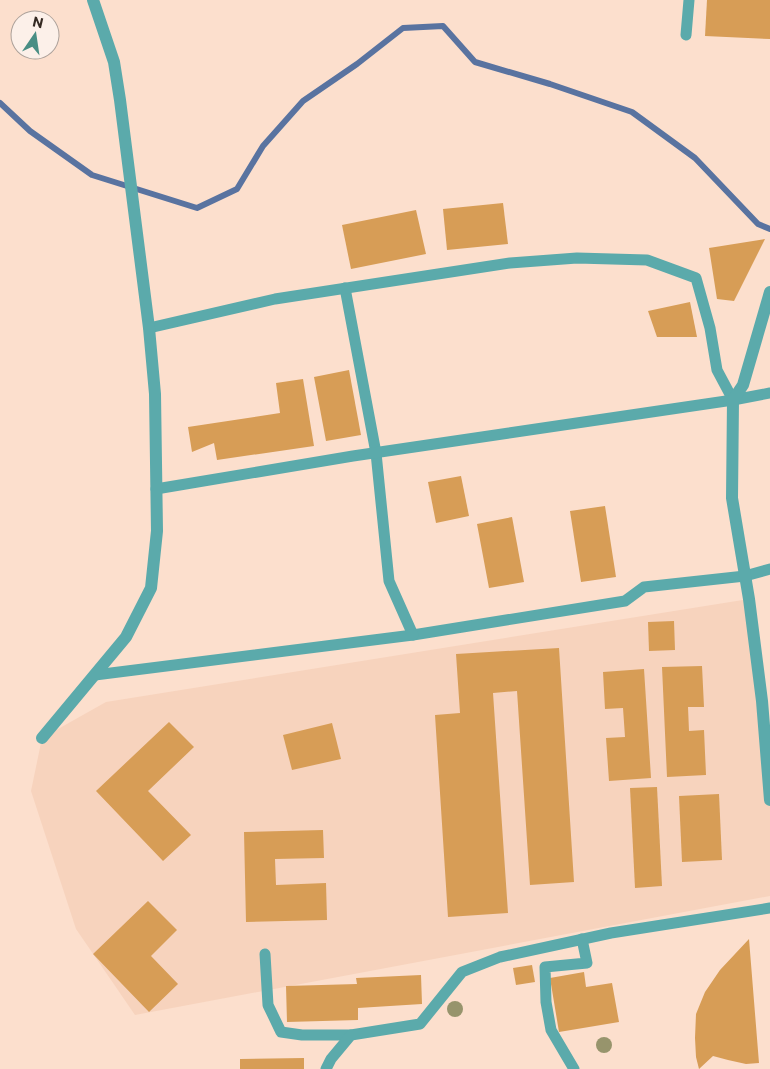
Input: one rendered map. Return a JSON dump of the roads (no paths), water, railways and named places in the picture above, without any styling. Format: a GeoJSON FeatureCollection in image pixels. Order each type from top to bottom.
{"type":"FeatureCollection","features":[{"type":"Feature","properties":{"kind":"street"},"geometry":{"type":"LineString","coordinates":[[42,738],[126,637],[151,588],[157,531],[155,394],[150,328],[114,62],[93,0]]}},
{"type":"Feature","properties":{"kind":"street"},"geometry":{"type":"LineString","coordinates":[[770,292],[743,386],[734,400],[732,498],[766,700],[770,800]]}},
{"type":"Feature","properties":{"kind":"lane"},"geometry":{"type":"LineString","coordinates":[[686,35],[689,0]]}},
{"type":"Feature","properties":{"kind":"lane"},"geometry":{"type":"LineString","coordinates":[[150,328],[275,299],[510,263],[577,258],[647,260],[696,278],[710,328],[717,370],[734,400]]}},
{"type":"Feature","properties":{"kind":"lane"},"geometry":{"type":"LineString","coordinates":[[345,288],[376,453],[389,581],[413,635]]}},
{"type":"Feature","properties":{"kind":"lane"},"geometry":{"type":"LineString","coordinates":[[156,488],[770,393]]}},
{"type":"Feature","properties":{"kind":"lane"},"geometry":{"type":"LineString","coordinates":[[95,674],[413,635],[625,601],[644,587],[745,576],[770,569]]}},
{"type":"Feature","properties":{"kind":"lane"},"geometry":{"type":"LineString","coordinates":[[265,954],[268,1005],[280,1032],[302,1036],[352,1035],[420,1024],[462,972],[500,957],[611,933],[770,908]]}},
{"type":"Feature","properties":{"kind":"lane"},"geometry":{"type":"LineString","coordinates":[[574,1069],[551,1030],[546,1002],[545,968],[587,963],[582,940]]}},
{"type":"Feature","properties":{"kind":"lane"},"geometry":{"type":"LineString","coordinates":[[326,1069],[352,1035]]}},
{"type":"Feature","properties":{"kind":"waterway"},"geometry":{"type":"LineString","coordinates":[[0,103],[30,131],[92,175],[197,208],[237,189],[263,146],[303,101],[357,64],[403,28],[443,26],[475,62],[550,84],[632,112],[695,158],[758,224],[770,229]]}}]}
